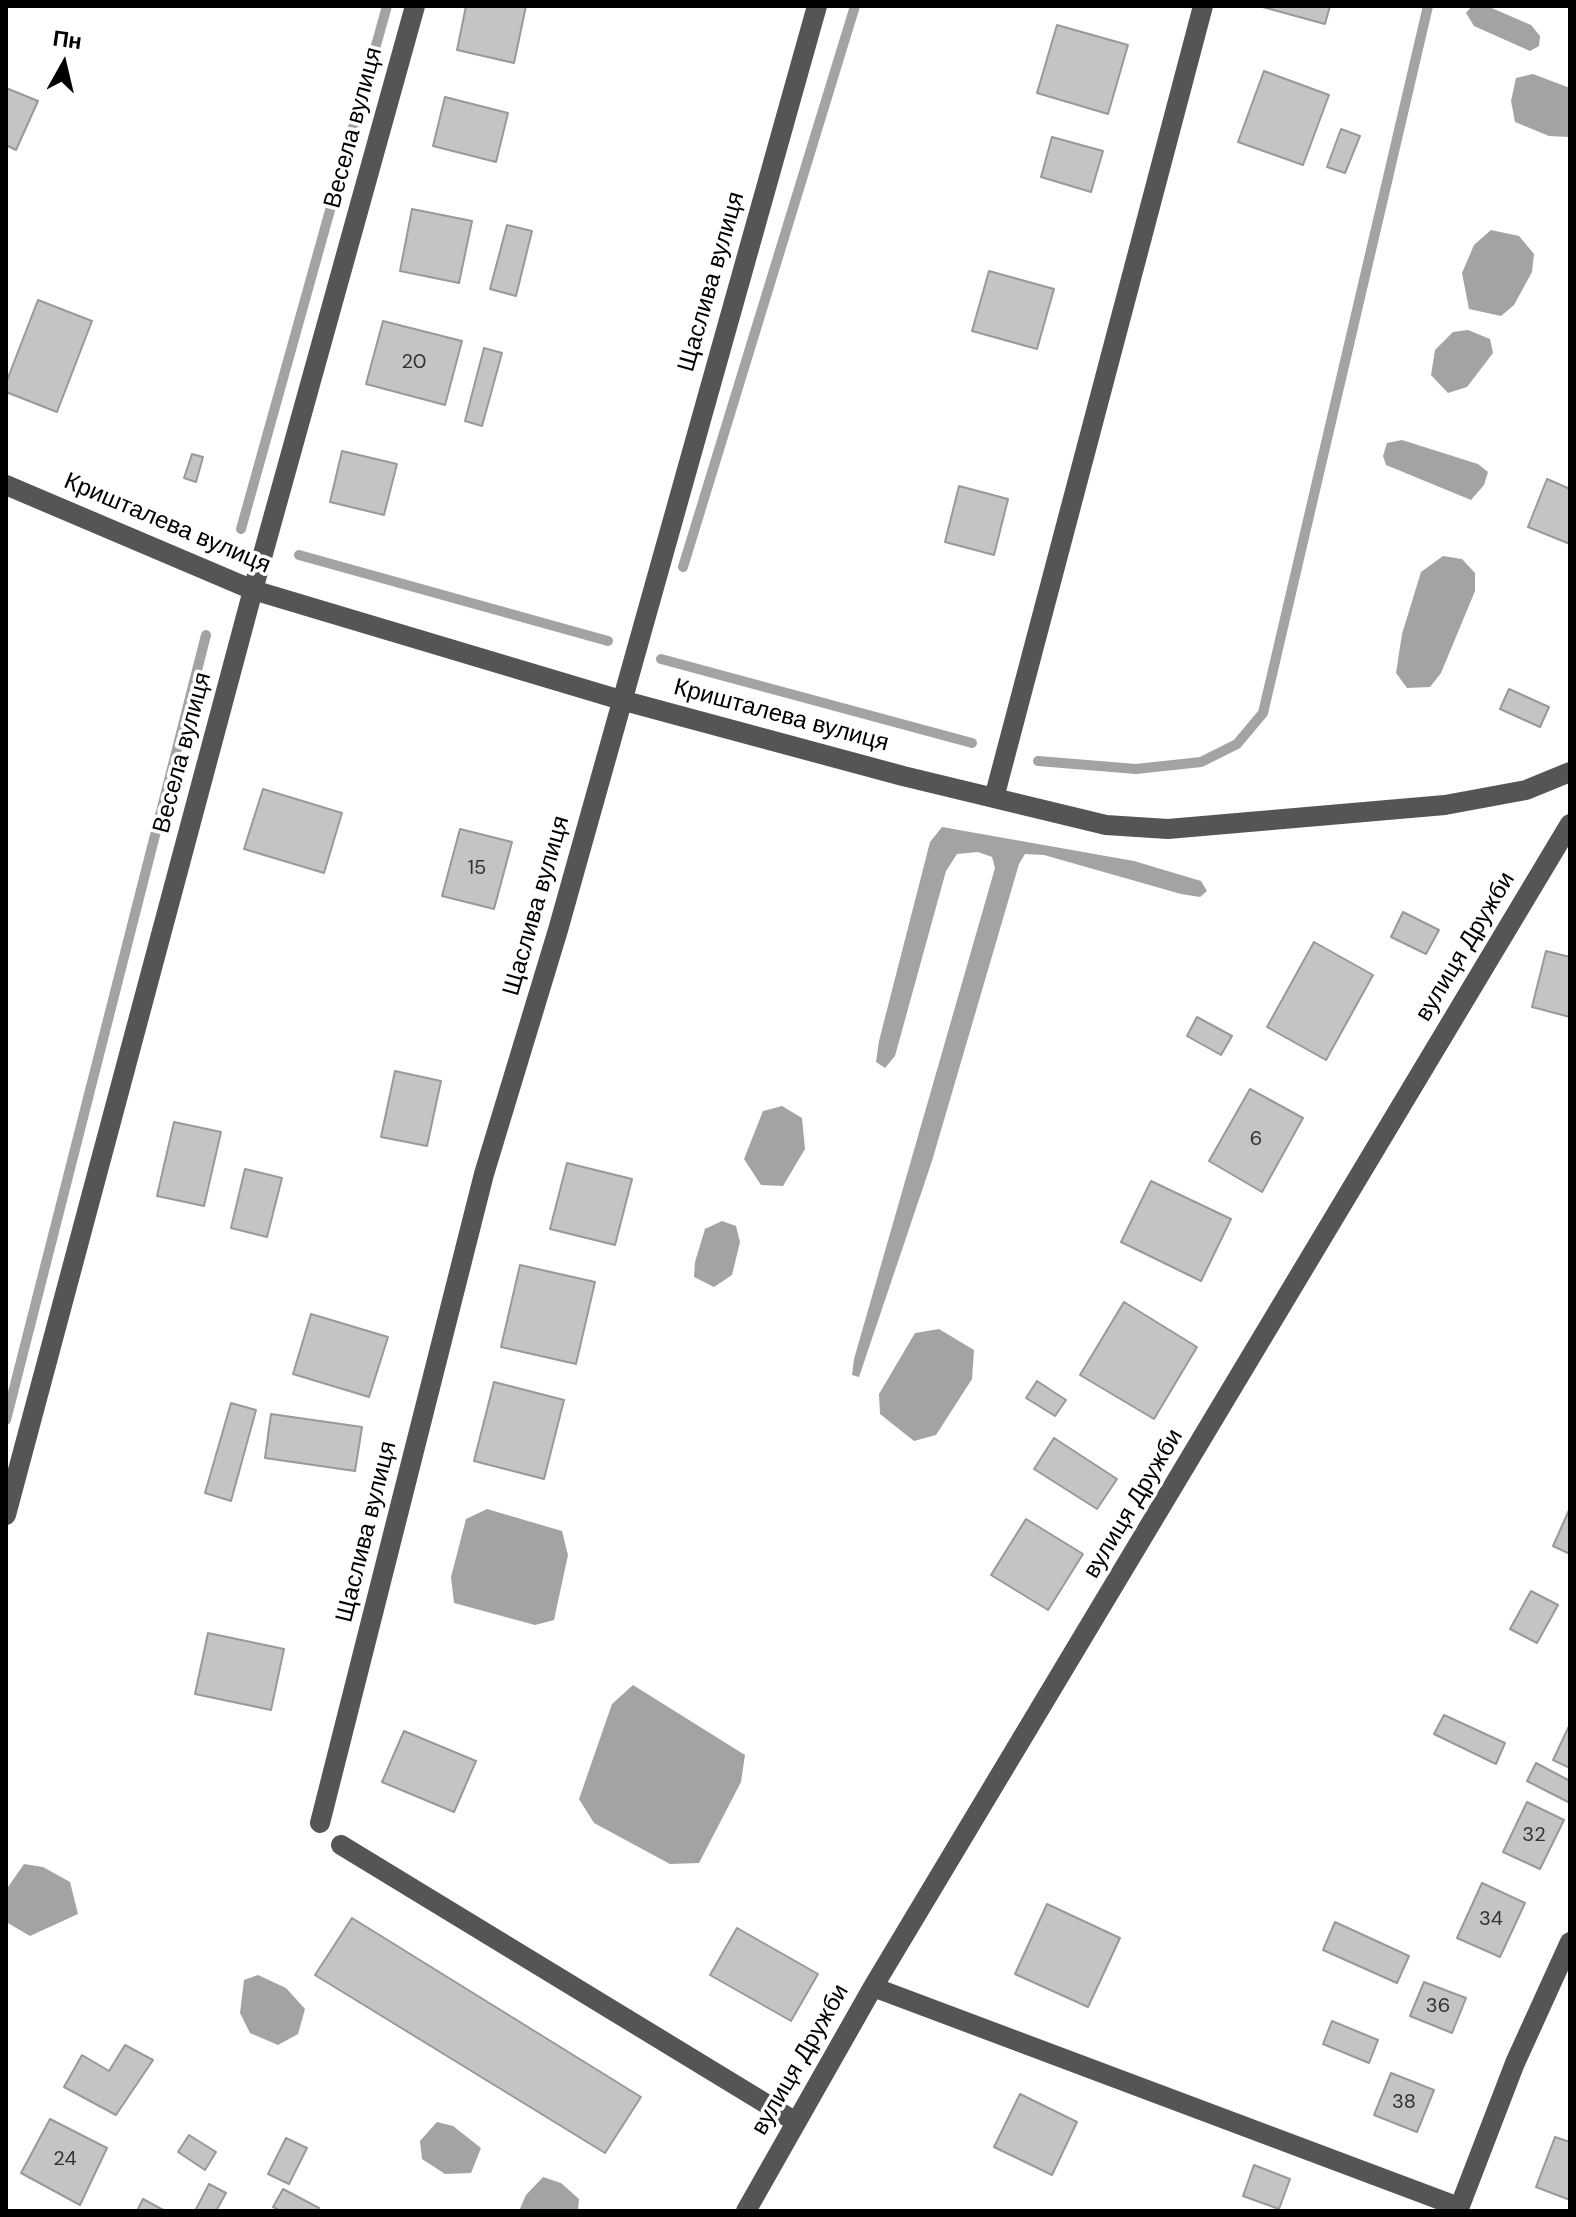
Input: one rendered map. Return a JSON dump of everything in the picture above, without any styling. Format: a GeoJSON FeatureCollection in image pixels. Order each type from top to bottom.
{"type":"FeatureCollection","features":[{"type":"Feature","properties":{"kind":"street","name":"Весела вулиця"},"geometry":{"type":"LineString","coordinates":[[6,1515],[253,590],[415,6]]}},
{"type":"Feature","properties":{"kind":"street","name":"Щаслива вулиця"},"geometry":{"type":"LineString","coordinates":[[320,1823],[484,1174],[558,930],[817,6]]}},
{"type":"Feature","properties":{"kind":"street"},"geometry":{"type":"LineString","coordinates":[[994,798],[1203,6]]}},
{"type":"Feature","properties":{"kind":"street","name":"Кришталева вулиця"},"geometry":{"type":"LineString","coordinates":[[6,485],[253,590],[621,700],[1106,825],[1168,829],[1445,805],[1526,790],[1570,772]]}},
{"type":"Feature","properties":{"kind":"street","name":"вулиця Дружби"},"geometry":{"type":"LineString","coordinates":[[746,2211],[873,1987],[1570,824]]}},
{"type":"Feature","properties":{"kind":"street"},"geometry":{"type":"LineString","coordinates":[[341,1845],[796,2122]]}},
{"type":"Feature","properties":{"kind":"street"},"geometry":{"type":"LineString","coordinates":[[873,1987],[1458,2209],[1515,2063],[1570,1942]]}},
{"type":"Feature","properties":{"kind":"shaded area"},"geometry":{"type":"Polygon","coordinates":[[[1472,6],[1487,6],[1531,25],[1540,36],[1539,46],[1530,51],[1474,26],[1466,13],[1472,6]]]}},
{"type":"Feature","properties":{"kind":"shaded area"},"geometry":{"type":"Polygon","coordinates":[[[1533,74],[1570,88],[1569,137],[1549,136],[1515,122],[1511,101],[1516,78],[1533,74]]]}},
{"type":"Feature","properties":{"kind":"shaded area"},"geometry":{"type":"Polygon","coordinates":[[[1491,230],[1519,236],[1534,254],[1532,272],[1514,305],[1501,316],[1469,309],[1462,273],[1474,245],[1491,230]]]}},
{"type":"Feature","properties":{"kind":"shaded area"},"geometry":{"type":"Polygon","coordinates":[[[1468,330],[1490,339],[1493,353],[1467,387],[1448,393],[1431,375],[1435,350],[1453,332],[1468,330]]]}},
{"type":"Feature","properties":{"kind":"shaded area"},"geometry":{"type":"Polygon","coordinates":[[[1402,440],[1478,464],[1488,472],[1484,485],[1471,500],[1386,465],[1383,456],[1387,443],[1402,440]]]}},
{"type":"Feature","properties":{"kind":"shaded area"},"geometry":{"type":"Polygon","coordinates":[[[1443,556],[1462,559],[1475,573],[1475,591],[1441,673],[1430,687],[1407,688],[1396,673],[1402,634],[1421,572],[1443,556]]]}},
{"type":"Feature","properties":{"kind":"shaded area"},"geometry":{"type":"Polygon","coordinates":[[[942,827],[1134,861],[1201,881],[1207,891],[1200,897],[1181,894],[1044,855],[1025,854],[1019,864],[932,1161],[859,1377],[852,1375],[854,1359],[995,868],[992,857],[978,852],[957,854],[946,871],[895,1056],[885,1068],[876,1062],[879,1041],[930,842],[942,827]]]}},
{"type":"Feature","properties":{"kind":"shaded area"},"geometry":{"type":"Polygon","coordinates":[[[782,1106],[802,1118],[805,1149],[783,1186],[761,1185],[744,1159],[763,1111],[782,1106]]]}},
{"type":"Feature","properties":{"kind":"shaded area"},"geometry":{"type":"Polygon","coordinates":[[[722,1221],[736,1226],[740,1242],[732,1275],[714,1287],[694,1277],[695,1262],[705,1229],[722,1221]]]}},
{"type":"Feature","properties":{"kind":"shaded area"},"geometry":{"type":"Polygon","coordinates":[[[939,1329],[974,1350],[972,1379],[936,1435],[914,1441],[880,1414],[879,1394],[915,1333],[939,1329]]]}},
{"type":"Feature","properties":{"kind":"shaded area"},"geometry":{"type":"Polygon","coordinates":[[[487,1509],[562,1531],[568,1555],[554,1620],[535,1625],[454,1603],[451,1577],[466,1519],[487,1509]]]}},
{"type":"Feature","properties":{"kind":"shaded area"},"geometry":{"type":"Polygon","coordinates":[[[633,1685],[745,1755],[741,1782],[699,1863],[670,1864],[594,1823],[579,1799],[612,1704],[633,1685]]]}},
{"type":"Feature","properties":{"kind":"shaded area"},"geometry":{"type":"Polygon","coordinates":[[[24,1864],[43,1867],[70,1882],[78,1914],[30,1936],[6,1922],[6,1890],[24,1864]]]}},
{"type":"Feature","properties":{"kind":"shaded area"},"geometry":{"type":"Polygon","coordinates":[[[258,1975],[286,1988],[305,2009],[298,2034],[278,2045],[250,2033],[240,2013],[244,1980],[258,1975]]]}},
{"type":"Feature","properties":{"kind":"shaded area"},"geometry":{"type":"Polygon","coordinates":[[[437,2122],[453,2126],[481,2148],[471,2173],[445,2174],[422,2159],[420,2141],[437,2122]]]}},
{"type":"Feature","properties":{"kind":"shaded area"},"geometry":{"type":"Polygon","coordinates":[[[543,2177],[561,2183],[579,2199],[578,2211],[519,2211],[526,2195],[543,2177]]]}},
{"type":"Feature","properties":{"kind":"building"},"geometry":{"type":"Polygon","coordinates":[[[466,6],[526,6],[514,63],[457,50],[466,6]]]}},
{"type":"Feature","properties":{"kind":"building"},"geometry":{"type":"Polygon","coordinates":[[[1259,6],[1330,6],[1325,24],[1259,6]]]}},
{"type":"Feature","properties":{"kind":"building"},"geometry":{"type":"Polygon","coordinates":[[[1057,25],[1128,45],[1108,114],[1037,93],[1057,25]]]}},
{"type":"Feature","properties":{"kind":"building"},"geometry":{"type":"Polygon","coordinates":[[[1264,71],[1329,95],[1303,165],[1238,142],[1264,71]]]}},
{"type":"Feature","properties":{"kind":"building"},"geometry":{"type":"Polygon","coordinates":[[[6,88],[38,101],[16,150],[6,145],[6,88]]]}},
{"type":"Feature","properties":{"kind":"building"},"geometry":{"type":"Polygon","coordinates":[[[445,97],[508,113],[496,162],[433,146],[445,97]]]}},
{"type":"Feature","properties":{"kind":"building"},"geometry":{"type":"Polygon","coordinates":[[[1341,129],[1360,136],[1345,173],[1327,167],[1341,129]]]}},
{"type":"Feature","properties":{"kind":"building"},"geometry":{"type":"Polygon","coordinates":[[[1052,137],[1103,151],[1091,192],[1041,177],[1052,137]]]}},
{"type":"Feature","properties":{"kind":"building"},"geometry":{"type":"Polygon","coordinates":[[[412,209],[472,221],[459,283],[400,271],[412,209]]]}},
{"type":"Feature","properties":{"kind":"building"},"geometry":{"type":"Polygon","coordinates":[[[507,225],[532,231],[516,296],[490,289],[507,225]]]}},
{"type":"Feature","properties":{"kind":"building"},"geometry":{"type":"Polygon","coordinates":[[[989,271],[1054,289],[1037,349],[972,331],[989,271]]]}},
{"type":"Feature","properties":{"kind":"building"},"geometry":{"type":"Polygon","coordinates":[[[38,300],[92,321],[57,412],[6,392],[6,383],[38,300]]]}},
{"type":"Feature","properties":{"kind":"building"},"geometry":{"type":"Polygon","coordinates":[[[383,321],[462,341],[445,405],[366,384],[383,321]]]}},
{"type":"Feature","properties":{"kind":"building"},"geometry":{"type":"Polygon","coordinates":[[[484,348],[502,353],[482,426],[465,421],[484,348]]]}},
{"type":"Feature","properties":{"kind":"building"},"geometry":{"type":"Polygon","coordinates":[[[342,451],[397,464],[384,515],[330,502],[342,451]]]}},
{"type":"Feature","properties":{"kind":"building"},"geometry":{"type":"Polygon","coordinates":[[[192,454],[203,457],[196,482],[184,478],[192,454]]]}},
{"type":"Feature","properties":{"kind":"building"},"geometry":{"type":"Polygon","coordinates":[[[1547,479],[1570,489],[1570,544],[1528,527],[1547,479]]]}},
{"type":"Feature","properties":{"kind":"building"},"geometry":{"type":"Polygon","coordinates":[[[959,486],[1008,499],[994,555],[945,542],[959,486]]]}},
{"type":"Feature","properties":{"kind":"building"},"geometry":{"type":"Polygon","coordinates":[[[1509,689],[1549,707],[1540,727],[1500,709],[1509,689]]]}},
{"type":"Feature","properties":{"kind":"building"},"geometry":{"type":"Polygon","coordinates":[[[263,789],[342,813],[324,873],[244,849],[263,789]]]}},
{"type":"Feature","properties":{"kind":"building"},"geometry":{"type":"Polygon","coordinates":[[[460,829],[512,842],[494,909],[442,896],[460,829]]]}},
{"type":"Feature","properties":{"kind":"building"},"geometry":{"type":"Polygon","coordinates":[[[1403,912],[1439,930],[1426,954],[1391,937],[1403,912]]]}},
{"type":"Feature","properties":{"kind":"building"},"geometry":{"type":"Polygon","coordinates":[[[1314,942],[1373,975],[1326,1060],[1267,1027],[1314,942]]]}},
{"type":"Feature","properties":{"kind":"building"},"geometry":{"type":"Polygon","coordinates":[[[1546,951],[1570,957],[1570,1017],[1532,1007],[1546,951]]]}},
{"type":"Feature","properties":{"kind":"building"},"geometry":{"type":"Polygon","coordinates":[[[1197,1017],[1232,1036],[1221,1055],[1187,1036],[1197,1017]]]}},
{"type":"Feature","properties":{"kind":"building"},"geometry":{"type":"Polygon","coordinates":[[[395,1071],[441,1081],[427,1146],[381,1137],[395,1071]]]}},
{"type":"Feature","properties":{"kind":"building"},"geometry":{"type":"Polygon","coordinates":[[[1250,1089],[1303,1118],[1262,1192],[1209,1161],[1250,1089]]]}},
{"type":"Feature","properties":{"kind":"building"},"geometry":{"type":"Polygon","coordinates":[[[174,1122],[221,1132],[204,1206],[157,1196],[174,1122]]]}},
{"type":"Feature","properties":{"kind":"building"},"geometry":{"type":"Polygon","coordinates":[[[567,1163],[632,1179],[615,1245],[550,1229],[567,1163]]]}},
{"type":"Feature","properties":{"kind":"building"},"geometry":{"type":"Polygon","coordinates":[[[245,1169],[282,1178],[267,1237],[231,1228],[245,1169]]]}},
{"type":"Feature","properties":{"kind":"building"},"geometry":{"type":"Polygon","coordinates":[[[1151,1181],[1231,1219],[1201,1281],[1121,1242],[1151,1181]]]}},
{"type":"Feature","properties":{"kind":"building"},"geometry":{"type":"Polygon","coordinates":[[[520,1265],[595,1282],[576,1364],[501,1347],[520,1265]]]}},
{"type":"Feature","properties":{"kind":"building"},"geometry":{"type":"Polygon","coordinates":[[[1124,1302],[1197,1347],[1154,1419],[1080,1375],[1124,1302]]]}},
{"type":"Feature","properties":{"kind":"building"},"geometry":{"type":"Polygon","coordinates":[[[311,1314],[388,1337],[369,1397],[293,1374],[311,1314]]]}},
{"type":"Feature","properties":{"kind":"building"},"geometry":{"type":"Polygon","coordinates":[[[1037,1381],[1066,1400],[1055,1416],[1026,1398],[1037,1381]]]}},
{"type":"Feature","properties":{"kind":"building"},"geometry":{"type":"Polygon","coordinates":[[[494,1382],[564,1400],[544,1479],[474,1461],[494,1382]]]}},
{"type":"Feature","properties":{"kind":"building"},"geometry":{"type":"Polygon","coordinates":[[[231,1403],[256,1410],[231,1501],[205,1493],[231,1403]]]}},
{"type":"Feature","properties":{"kind":"building"},"geometry":{"type":"Polygon","coordinates":[[[271,1414],[362,1427],[355,1471],[265,1458],[271,1414]]]}},
{"type":"Feature","properties":{"kind":"building"},"geometry":{"type":"Polygon","coordinates":[[[1054,1438],[1117,1479],[1097,1509],[1034,1469],[1054,1438]]]}},
{"type":"Feature","properties":{"kind":"building"},"geometry":{"type":"Polygon","coordinates":[[[1570,1508],[1570,1554],[1553,1546],[1570,1508]]]}},
{"type":"Feature","properties":{"kind":"building"},"geometry":{"type":"Polygon","coordinates":[[[1026,1519],[1083,1554],[1048,1610],[991,1575],[1026,1519]]]}},
{"type":"Feature","properties":{"kind":"building"},"geometry":{"type":"Polygon","coordinates":[[[1531,1591],[1558,1605],[1537,1643],[1510,1629],[1531,1591]]]}},
{"type":"Feature","properties":{"kind":"building"},"geometry":{"type":"Polygon","coordinates":[[[208,1633],[284,1649],[271,1710],[195,1694],[208,1633]]]}},
{"type":"Feature","properties":{"kind":"building"},"geometry":{"type":"Polygon","coordinates":[[[1444,1715],[1505,1743],[1496,1764],[1434,1734],[1444,1715]]]}},
{"type":"Feature","properties":{"kind":"building"},"geometry":{"type":"Polygon","coordinates":[[[1570,1724],[1570,1768],[1553,1760],[1570,1724]]]}},
{"type":"Feature","properties":{"kind":"building"},"geometry":{"type":"Polygon","coordinates":[[[404,1731],[476,1761],[454,1812],[382,1782],[404,1731]]]}},
{"type":"Feature","properties":{"kind":"building"},"geometry":{"type":"Polygon","coordinates":[[[1536,1763],[1570,1781],[1570,1803],[1527,1781],[1536,1763]]]}},
{"type":"Feature","properties":{"kind":"building"},"geometry":{"type":"Polygon","coordinates":[[[1527,1802],[1564,1820],[1540,1869],[1503,1852],[1527,1802]]]}},
{"type":"Feature","properties":{"kind":"building"},"geometry":{"type":"Polygon","coordinates":[[[1482,1883],[1525,1903],[1500,1957],[1457,1938],[1482,1883]]]}},
{"type":"Feature","properties":{"kind":"building"},"geometry":{"type":"Polygon","coordinates":[[[1047,1904],[1120,1938],[1088,2007],[1015,1974],[1047,1904]]]}},
{"type":"Feature","properties":{"kind":"building"},"geometry":{"type":"Polygon","coordinates":[[[352,1918],[641,2097],[605,2153],[315,1975],[352,1918]]]}},
{"type":"Feature","properties":{"kind":"building"},"geometry":{"type":"Polygon","coordinates":[[[1335,1922],[1409,1956],[1397,1983],[1323,1950],[1335,1922]]]}},
{"type":"Feature","properties":{"kind":"building"},"geometry":{"type":"Polygon","coordinates":[[[737,1928],[818,1974],[791,2021],[710,1975],[737,1928]]]}},
{"type":"Feature","properties":{"kind":"building"},"geometry":{"type":"Polygon","coordinates":[[[1424,1982],[1466,1998],[1452,2033],[1410,2016],[1424,1982]]]}},
{"type":"Feature","properties":{"kind":"building"},"geometry":{"type":"Polygon","coordinates":[[[1332,2021],[1378,2040],[1369,2063],[1323,2044],[1332,2021]]]}},
{"type":"Feature","properties":{"kind":"building"},"geometry":{"type":"Polygon","coordinates":[[[125,2045],[153,2060],[116,2115],[64,2087],[82,2055],[109,2071],[125,2045]]]}},
{"type":"Feature","properties":{"kind":"building"},"geometry":{"type":"Polygon","coordinates":[[[1391,2073],[1434,2090],[1417,2132],[1374,2115],[1391,2073]]]}},
{"type":"Feature","properties":{"kind":"building"},"geometry":{"type":"Polygon","coordinates":[[[1020,2094],[1077,2122],[1052,2175],[994,2147],[1020,2094]]]}},
{"type":"Feature","properties":{"kind":"building"},"geometry":{"type":"Polygon","coordinates":[[[50,2119],[107,2148],[80,2205],[21,2173],[50,2119]]]}},
{"type":"Feature","properties":{"kind":"building"},"geometry":{"type":"Polygon","coordinates":[[[189,2135],[216,2152],[205,2170],[178,2152],[189,2135]]]}},
{"type":"Feature","properties":{"kind":"building"},"geometry":{"type":"Polygon","coordinates":[[[1555,2137],[1570,2142],[1570,2200],[1536,2187],[1555,2137]]]}},
{"type":"Feature","properties":{"kind":"building"},"geometry":{"type":"Polygon","coordinates":[[[286,2138],[307,2148],[289,2184],[268,2174],[286,2138]]]}},
{"type":"Feature","properties":{"kind":"building"},"geometry":{"type":"Polygon","coordinates":[[[1254,2165],[1290,2179],[1279,2209],[1243,2196],[1254,2165]]]}},
{"type":"Feature","properties":{"kind":"building"},"geometry":{"type":"Polygon","coordinates":[[[209,2184],[226,2193],[216,2211],[195,2211],[209,2184]]]}},
{"type":"Feature","properties":{"kind":"building"},"geometry":{"type":"Polygon","coordinates":[[[283,2189],[319,2208],[317,2211],[281,2211],[273,2207],[283,2189]]]}},
{"type":"Feature","properties":{"kind":"building"},"geometry":{"type":"Polygon","coordinates":[[[143,2199],[165,2211],[137,2211],[143,2199]]]}},
{"type":"Feature","properties":{"kind":"waterway"},"geometry":{"type":"LineString","coordinates":[[241,529],[387,6]]}},
{"type":"Feature","properties":{"kind":"waterway"},"geometry":{"type":"LineString","coordinates":[[683,567],[855,6]]}},
{"type":"Feature","properties":{"kind":"waterway"},"geometry":{"type":"LineString","coordinates":[[1038,761],[1136,769],[1201,762],[1237,744],[1263,713],[1428,6]]}},
{"type":"Feature","properties":{"kind":"waterway"},"geometry":{"type":"LineString","coordinates":[[299,555],[608,641]]}},
{"type":"Feature","properties":{"kind":"waterway"},"geometry":{"type":"LineString","coordinates":[[6,1420],[206,635]]}},
{"type":"Feature","properties":{"kind":"waterway"},"geometry":{"type":"LineString","coordinates":[[661,659],[972,743]]}}]}
